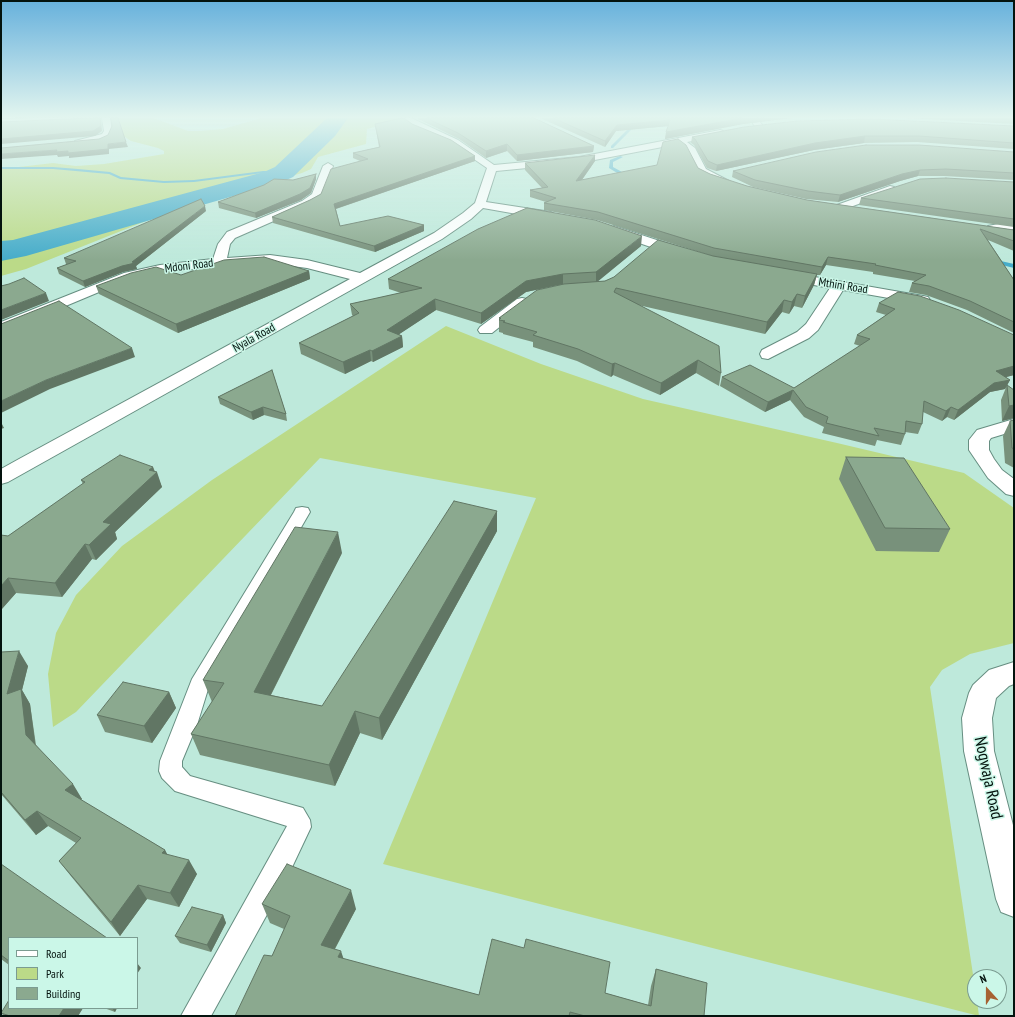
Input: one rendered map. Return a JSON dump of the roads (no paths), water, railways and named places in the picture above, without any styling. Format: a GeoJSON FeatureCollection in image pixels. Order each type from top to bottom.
{"type":"FeatureCollection","features":[{"type":"Feature","properties":{"kind":"street"},"geometry":{"type":"LineString","coordinates":[[518,165],[485,167],[480,204],[565,218]]}},
{"type":"Feature","properties":{"kind":"street"},"geometry":{"type":"LineString","coordinates":[[699,165],[702,171],[713,177],[738,186]]}},
{"type":"Feature","properties":{"kind":"street","name":"Mdoni Road"},"geometry":{"type":"LineString","coordinates":[[219,262],[224,244],[231,235],[317,196],[328,166]]}},
{"type":"Feature","properties":{"kind":"street"},"geometry":{"type":"LineString","coordinates":[[713,177],[728,173]]}},
{"type":"Feature","properties":{"kind":"street"},"geometry":{"type":"LineString","coordinates":[[838,208],[904,184]]}},
{"type":"Feature","properties":{"kind":"street","name":"Nyala Road"},"geometry":{"type":"LineString","coordinates":[[1,478],[438,236],[467,216],[480,204]]}},
{"type":"Feature","properties":{"kind":"street"},"geometry":{"type":"LineString","coordinates":[[826,206],[861,211]]}},
{"type":"Feature","properties":{"kind":"street"},"geometry":{"type":"LineString","coordinates":[[1014,225],[988,229],[1014,233]]}},
{"type":"Feature","properties":{"kind":"street"},"geometry":{"type":"LineString","coordinates":[[602,226],[692,256]]}},
{"type":"Feature","properties":{"kind":"street"},"geometry":{"type":"LineString","coordinates":[[642,254],[653,244]]}},
{"type":"Feature","properties":{"kind":"street","name":"Mdoni Road"},"geometry":{"type":"LineString","coordinates":[[1,328],[129,276],[160,269],[258,259],[287,260],[363,278]]}},
{"type":"Feature","properties":{"kind":"street","name":"Mthini Road"},"geometry":{"type":"LineString","coordinates":[[770,273],[908,297],[932,303]]}},
{"type":"Feature","properties":{"kind":"street"},"geometry":{"type":"LineString","coordinates":[[768,354],[803,335],[812,327],[839,285]]}},
{"type":"Feature","properties":{"kind":"street"},"geometry":{"type":"LineString","coordinates":[[486,330],[520,303],[537,295]]}},
{"type":"Feature","properties":{"kind":"street"},"geometry":{"type":"LineString","coordinates":[[1014,425],[984,434],[979,440],[979,450],[985,461],[995,474],[1014,489]]}},
{"type":"Feature","properties":{"kind":"street","name":"Nogwaja Road"},"geometry":{"type":"LineString","coordinates":[[1014,673],[999,678],[983,693],[978,718],[979,751],[1005,823],[1014,899]]}},
{"type":"Feature","properties":{"kind":"lane"},"geometry":{"type":"LineString","coordinates":[[196,1016],[277,871],[299,827],[298,820],[295,816],[183,784],[170,770],[171,761],[186,725],[199,685],[302,512]]}},
{"type":"Feature","properties":{"kind":"waterway"},"geometry":{"type":"LineString","coordinates":[[1,251],[15,249],[200,196],[273,177],[284,172],[291,165]]}},
{"type":"Feature","properties":{"kind":"waterway"},"geometry":{"type":"LineString","coordinates":[[611,165],[611,168],[629,178]]}},
{"type":"Feature","properties":{"kind":"waterway"},"geometry":{"type":"LineString","coordinates":[[1,168],[53,168],[78,170],[110,173],[120,178],[164,182],[194,181],[263,172],[284,172]]}},
{"type":"Feature","properties":{"kind":"waterway"},"geometry":{"type":"LineString","coordinates":[[992,261],[1014,266]]}}]}
